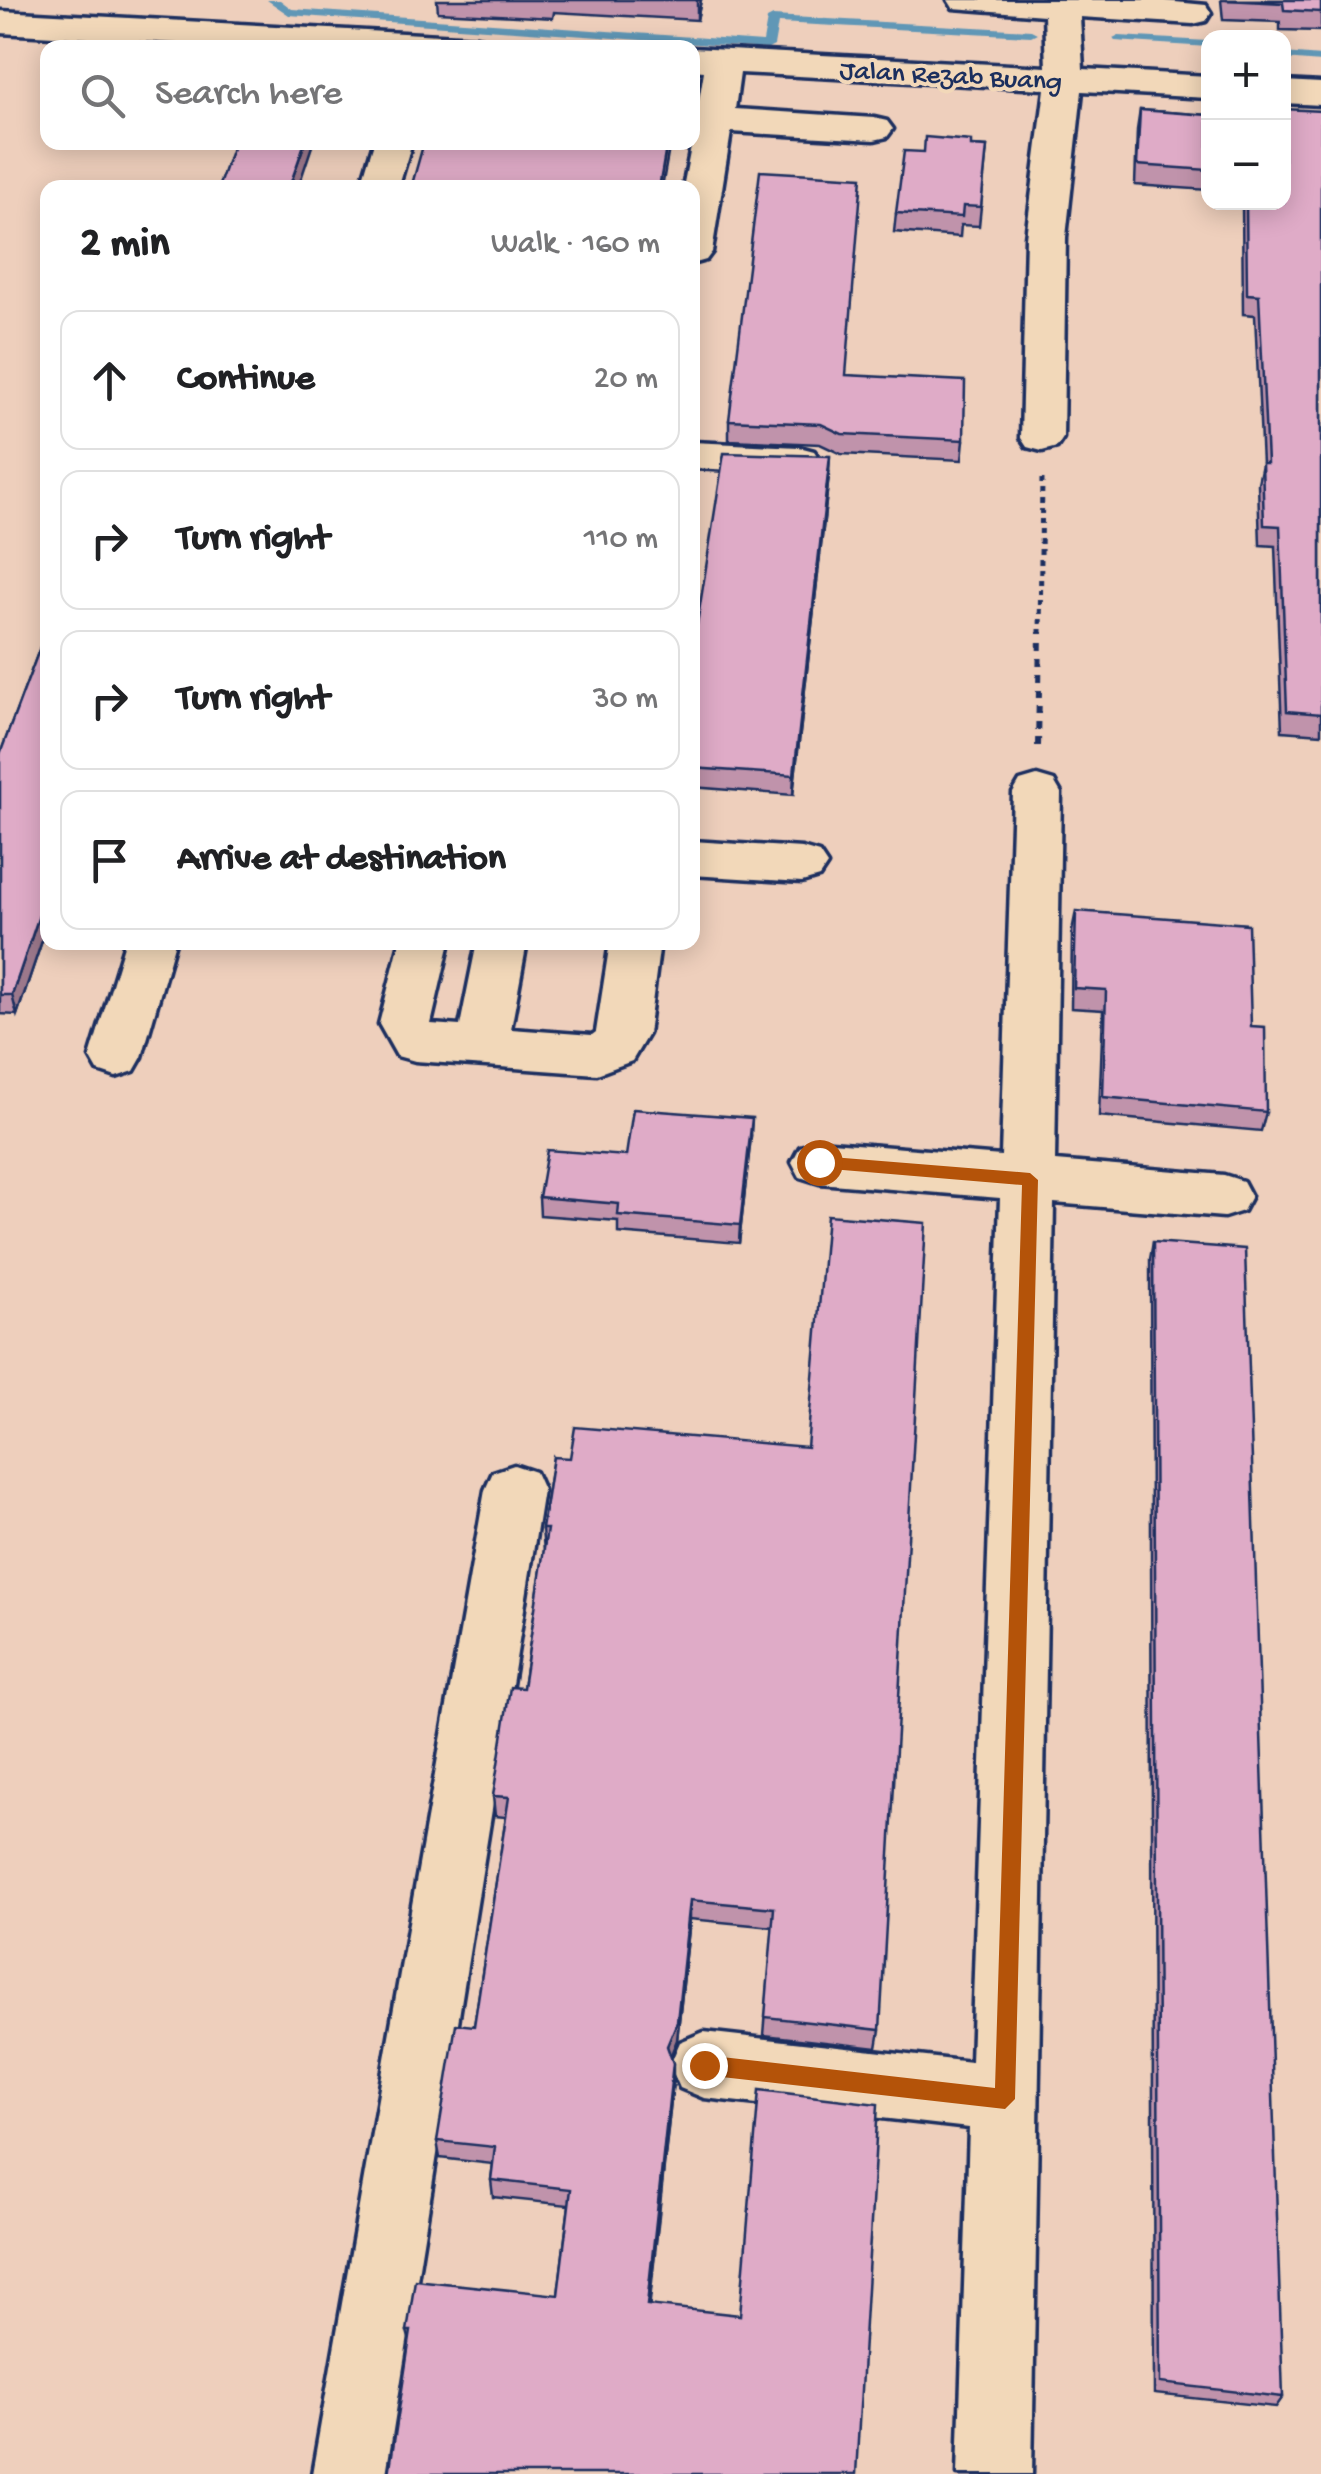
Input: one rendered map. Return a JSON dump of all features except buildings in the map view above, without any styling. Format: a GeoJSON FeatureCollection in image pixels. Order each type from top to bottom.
{"type":"FeatureCollection","features":[{"type":"Feature","properties":{"kind":"street"},"geometry":{"type":"LineString","coordinates":[[966,0],[1061,2],[1193,13]]}},
{"type":"Feature","properties":{"kind":"street"},"geometry":{"type":"LineString","coordinates":[[1042,438],[1046,237],[1066,80],[1061,2]]}},
{"type":"Feature","properties":{"kind":"street"},"geometry":{"type":"LineString","coordinates":[[0,22],[417,25],[455,40]]}},
{"type":"Feature","properties":{"kind":"street"},"geometry":{"type":"LineString","coordinates":[[698,180],[708,60]]}},
{"type":"Feature","properties":{"kind":"street","name":"Jalan Rezab Buang"},"geometry":{"type":"LineString","coordinates":[[708,60],[1201,88]]}},
{"type":"Feature","properties":{"kind":"street"},"geometry":{"type":"LineString","coordinates":[[1291,92],[1321,94]]}},
{"type":"Feature","properties":{"kind":"street"},"geometry":{"type":"LineString","coordinates":[[703,118],[874,129]]}},
{"type":"Feature","properties":{"kind":"street"},"geometry":{"type":"LineString","coordinates":[[381,180],[390,150]]}},
{"type":"Feature","properties":{"kind":"street"},"geometry":{"type":"LineString","coordinates":[[700,455],[820,461]]}},
{"type":"Feature","properties":{"kind":"street"},"geometry":{"type":"LineString","coordinates":[[995,2474],[1037,793]]}},
{"type":"Feature","properties":{"kind":"street"},"geometry":{"type":"LineString","coordinates":[[700,859],[802,865]]}},
{"type":"Feature","properties":{"kind":"street"},"geometry":{"type":"LineString","coordinates":[[116,1057],[148,950]]}},
{"type":"Feature","properties":{"kind":"street"},"geometry":{"type":"LineString","coordinates":[[423,950],[405,1024],[415,1042],[597,1055],[614,1047],[622,1034],[633,950]]}},
{"type":"Feature","properties":{"kind":"street"},"geometry":{"type":"LineString","coordinates":[[481,1048],[500,950]]}},
{"type":"Feature","properties":{"kind":"street"},"geometry":{"type":"LineString","coordinates":[[819,1162],[1224,1196]]}},
{"type":"Feature","properties":{"kind":"street"},"geometry":{"type":"LineString","coordinates":[[349,2474],[514,1490]]}},
{"type":"Feature","properties":{"kind":"street"},"geometry":{"type":"LineString","coordinates":[[704,2065],[1005,2099]]}},
{"type":"Feature","properties":{"kind":"path"},"geometry":{"type":"LineString","coordinates":[[1037,793],[1042,438]]}},
{"type":"Feature","properties":{"kind":"waterway"},"geometry":{"type":"LineString","coordinates":[[273,0],[289,12],[683,40]]}},
{"type":"Feature","properties":{"kind":"waterway"},"geometry":{"type":"LineString","coordinates":[[700,41],[768,46],[773,19],[1031,33]]}},
{"type":"Feature","properties":{"kind":"waterway"},"geometry":{"type":"LineString","coordinates":[[1119,39],[1201,44]]}},
{"type":"Feature","properties":{"kind":"waterway"},"geometry":{"type":"LineString","coordinates":[[1291,57],[1321,59]]}},
{"type":"Feature","properties":{"kind":"route"},"geometry":{"type":"LineString","coordinates":[[704,2065],[1005,2099],[1030,1180],[819,1162]]}}]}
